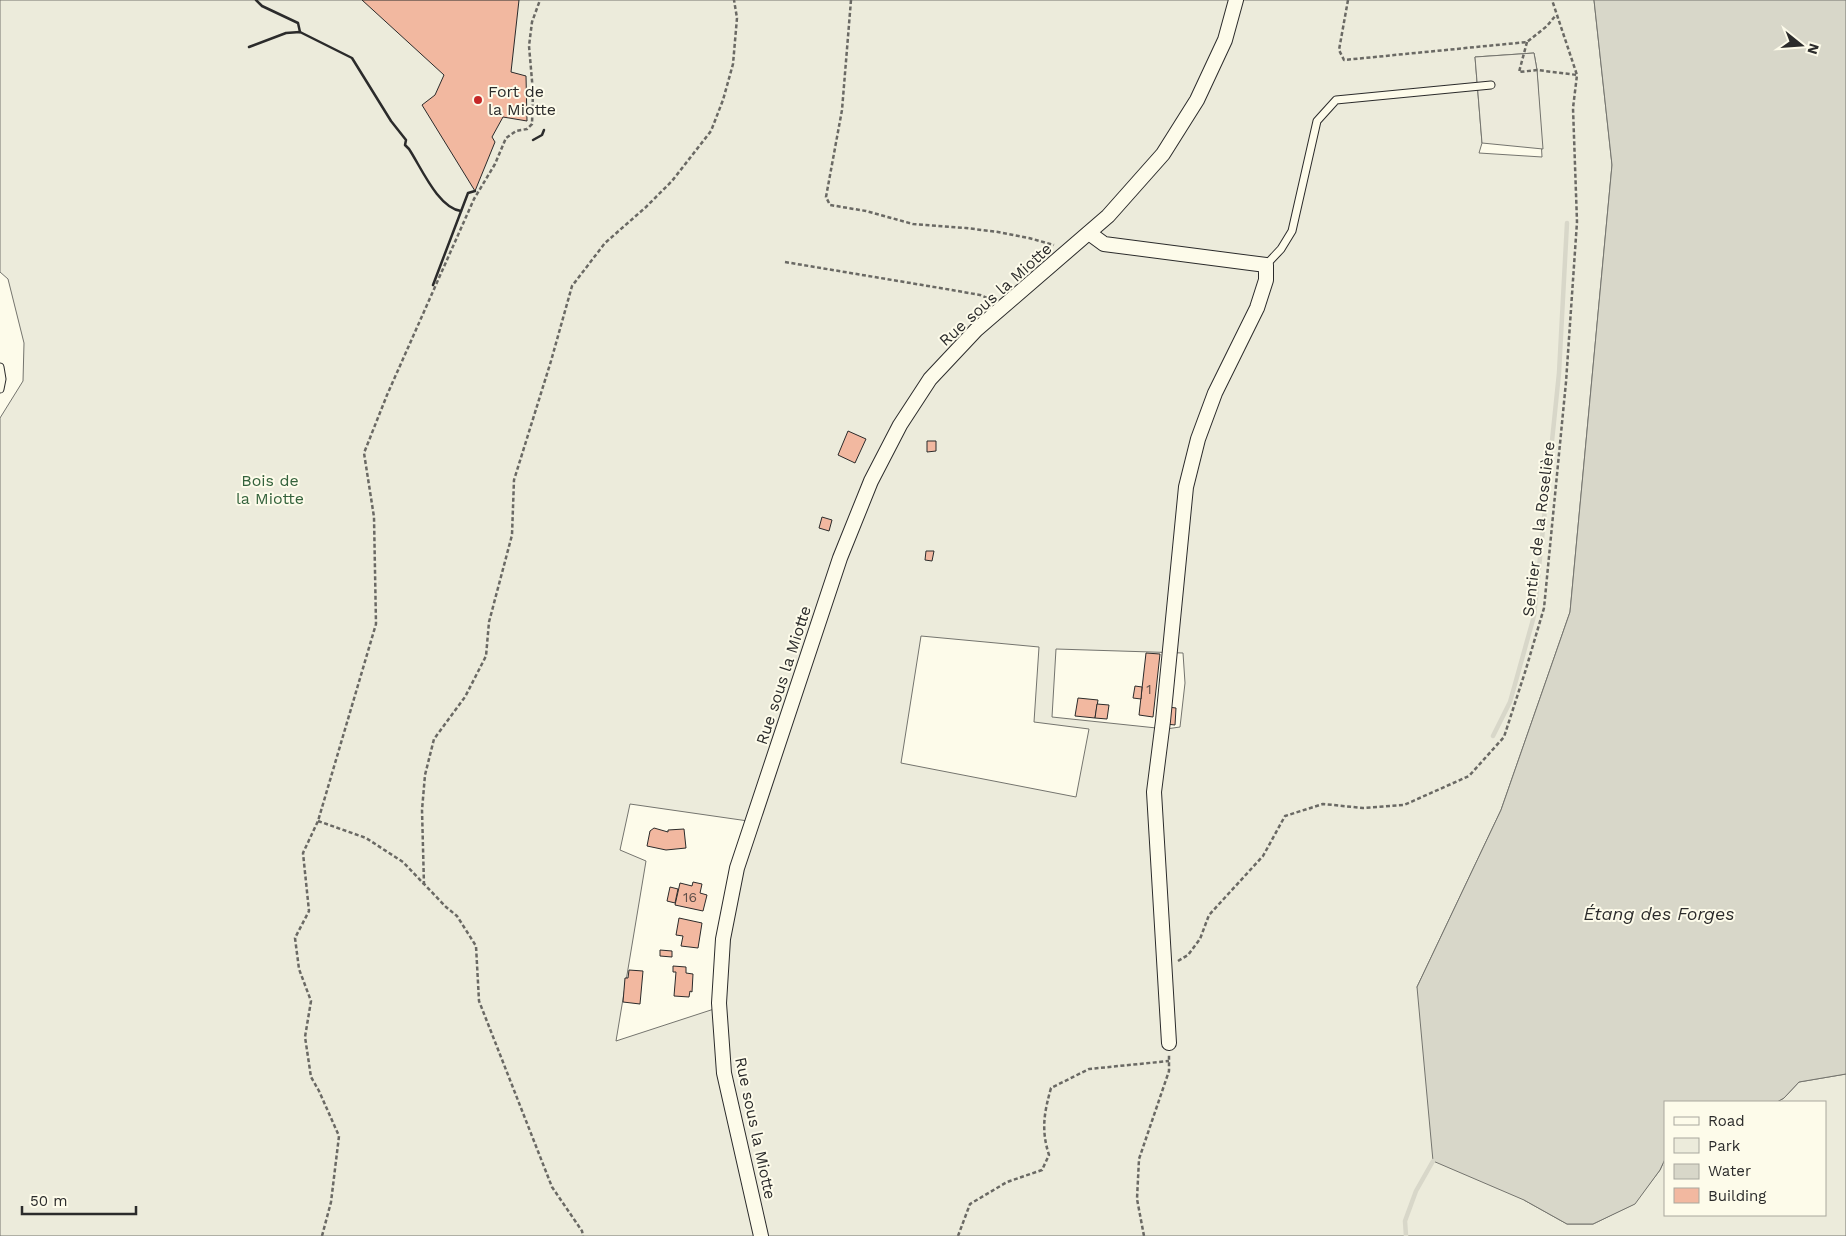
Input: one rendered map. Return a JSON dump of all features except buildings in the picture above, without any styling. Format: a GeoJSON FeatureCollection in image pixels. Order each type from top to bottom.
{"type":"FeatureCollection","features":[{"type":"Feature","properties":{"kind":"street","name":"Rue sous la Miotte"},"geometry":{"type":"LineString","coordinates":[[760,1236],[724,1073],[718,1003],[723,939],[738,868],[840,558],[871,482],[900,425],[930,379],[976,330],[1108,216],[1162,154],[1197,100],[1225,40],[1236,0]]}},
{"type":"Feature","properties":{"kind":"street"},"geometry":{"type":"LineString","coordinates":[[1089,233],[1104,244],[1266,265],[1266,280],[1257,308],[1216,393],[1198,439],[1186,487],[1163,721],[1154,792],[1169,1043]]}},
{"type":"Feature","properties":{"kind":"lane"},"geometry":{"type":"LineString","coordinates":[[1266,265],[1281,249],[1292,231],[1317,121],[1336,100],[1491,85]]}},
{"type":"Feature","properties":{"kind":"lane"},"geometry":{"type":"LineString","coordinates":[[0,367],[2,379],[0,389]]}},
{"type":"Feature","properties":{"kind":"path"},"geometry":{"type":"LineString","coordinates":[[322,1236],[331,1202],[339,1136],[319,1091],[310,1077],[305,1037],[312,1001],[299,969],[296,938],[309,911],[303,854],[318,821],[376,624],[374,517],[364,453],[387,395],[474,199],[495,164],[506,138],[516,131],[528,129],[532,124],[533,92],[529,46],[532,22],[540,0]]}},
{"type":"Feature","properties":{"kind":"path"},"geometry":{"type":"LineString","coordinates":[[424,885],[422,810],[426,775],[434,739],[464,697],[486,656],[489,622],[512,535],[514,480],[572,286],[605,243],[672,181],[711,131],[723,100],[733,64],[737,18],[734,0]]}},
{"type":"Feature","properties":{"kind":"path"},"geometry":{"type":"LineString","coordinates":[[851,0],[842,110],[826,197],[830,204],[866,211],[913,224],[966,228],[1029,238],[1066,252]]}},
{"type":"Feature","properties":{"kind":"path"},"geometry":{"type":"LineString","coordinates":[[1348,0],[1340,50],[1344,60],[1527,42],[1547,26],[1556,15]]}},
{"type":"Feature","properties":{"kind":"path","name":"Sentier de la Roselière"},"geometry":{"type":"LineString","coordinates":[[1164,970],[1188,955],[1200,939],[1209,915],[1263,856],[1285,816],[1323,804],[1363,808],[1404,805],[1469,776],[1504,737],[1544,608],[1566,382],[1577,222],[1573,108],[1577,75],[1552,0]]}},
{"type":"Feature","properties":{"kind":"path"},"geometry":{"type":"LineString","coordinates":[[1527,42],[1519,72],[1537,70],[1577,75]]}},
{"type":"Feature","properties":{"kind":"path"},"geometry":{"type":"LineString","coordinates":[[447,248],[449,249],[452,245]]}},
{"type":"Feature","properties":{"kind":"path"},"geometry":{"type":"LineString","coordinates":[[785,262],[980,295],[996,301],[1003,307]]}},
{"type":"Feature","properties":{"kind":"path"},"geometry":{"type":"LineString","coordinates":[[318,821],[366,838],[403,862],[457,916],[476,946],[479,1001],[552,1187],[582,1231],[583,1236]]}},
{"type":"Feature","properties":{"kind":"path"},"geometry":{"type":"LineString","coordinates":[[958,1236],[970,1204],[1007,1182],[1042,1170],[1049,1155],[1044,1139],[1044,1112],[1051,1088],[1089,1070],[1169,1061],[1168,1071],[1140,1159],[1137,1199],[1144,1236]]}},
{"type":"Feature","properties":{"kind":"green space","name":"Bois de la Miotte"},"geometry":{"type":"Polygon","coordinates":[[[0,0],[1594,0],[1612,165],[1570,612],[1501,810],[1417,987],[1524,1200],[1567,1224],[1593,1224],[1634,1204],[1660,1170],[1664,1161],[1664,1216],[1826,1216],[1826,1101],[1779,1101],[1799,1082],[1846,1074],[1846,1236],[0,1236],[0,418],[23,381],[24,343],[8,279],[0,272],[0,0]],[[1534,53],[1475,57],[1482,143],[1479,153],[1542,157],[1537,70],[1534,53]],[[921,636],[901,763],[1076,797],[1089,729],[1034,722],[1039,647],[921,636]],[[1056,649],[1052,717],[1166,729],[1180,727],[1185,683],[1183,653],[1056,649]],[[630,804],[620,850],[646,861],[616,1041],[714,1009],[748,821],[630,804]]]}},
{"type":"Feature","properties":{"kind":"shaded area"},"geometry":{"type":"Polygon","coordinates":[[[1534,53],[1543,149],[1482,143],[1475,57],[1534,53]]]}},
{"type":"Feature","properties":{"kind":"water","name":"Étang des Forges"},"geometry":{"type":"Polygon","coordinates":[[[1594,0],[1846,0],[1846,1074],[1799,1082],[1779,1101],[1664,1101],[1664,1161],[1660,1170],[1635,1204],[1593,1224],[1567,1224],[1524,1200],[1433,1161],[1417,987],[1501,810],[1570,612],[1612,165],[1594,0]]]}},
{"type":"Feature","properties":{"kind":"waterway"},"geometry":{"type":"LineString","coordinates":[[1493,736],[1510,702],[1534,616],[1559,373],[1567,223]]}},
{"type":"Feature","properties":{"kind":"waterway"},"geometry":{"type":"LineString","coordinates":[[1406,1236],[1405,1221],[1416,1191],[1433,1161]]}},
{"type":"Feature","properties":{"kind":"wall"},"geometry":{"type":"LineString","coordinates":[[256,0],[262,6],[298,23],[300,32]]}},
{"type":"Feature","properties":{"kind":"wall"},"geometry":{"type":"LineString","coordinates":[[249,47],[286,33],[300,32],[352,58],[391,121],[406,140],[405,145],[431,186],[445,203],[461,211]]}},
{"type":"Feature","properties":{"kind":"wall"},"geometry":{"type":"LineString","coordinates":[[533,140],[542,135],[544,130]]}},
{"type":"Feature","properties":{"kind":"wall"},"geometry":{"type":"LineString","coordinates":[[433,285],[468,193],[475,191]]}},
{"type":"Feature","properties":{"kind":"place","name":"Fort de la Miotte"},"geometry":{"type":"Point","coordinates":[478,100]}}]}
